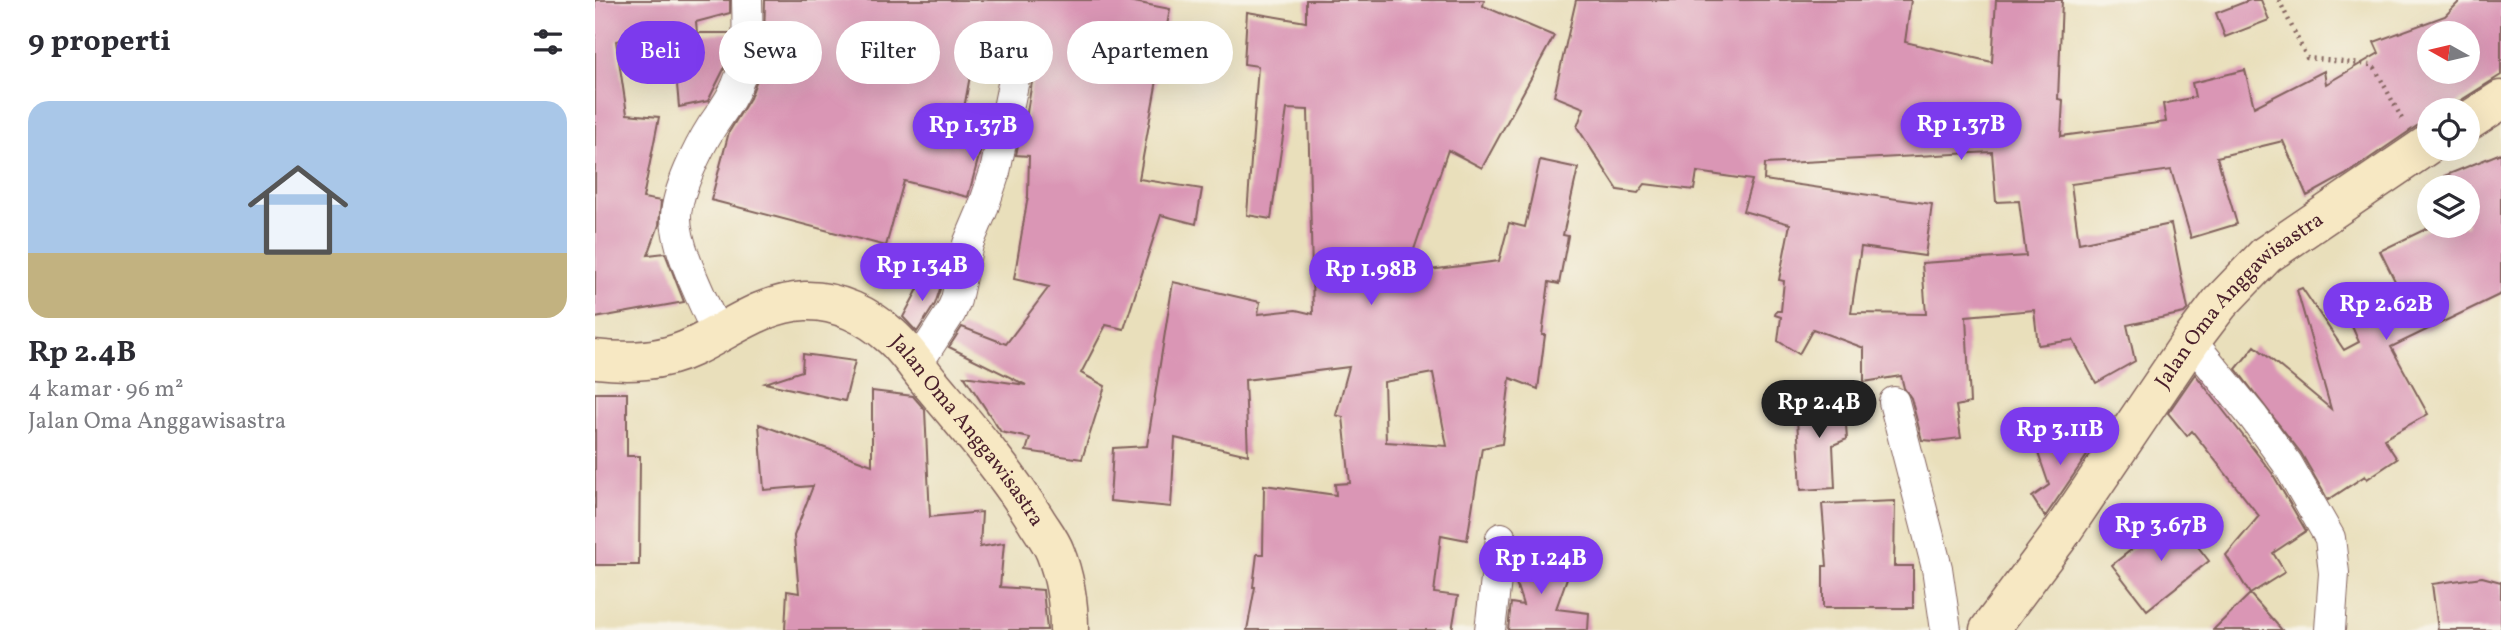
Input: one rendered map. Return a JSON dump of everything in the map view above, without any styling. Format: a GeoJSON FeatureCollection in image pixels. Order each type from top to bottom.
{"type":"FeatureCollection","features":[{"type":"Feature","properties":{"kind":"main road"},"geometry":{"type":"LineString","coordinates":[[2480,114],[2501,100]]}},
{"type":"Feature","properties":{"kind":"main road","name":"Jalan Oma Anggawisastra"},"geometry":{"type":"LineString","coordinates":[[1989,630],[2057,539],[2191,341],[2220,303],[2266,255],[2417,152]]}},
{"type":"Feature","properties":{"kind":"main road","name":"Jalan Oma Anggawisastra"},"geometry":{"type":"LineString","coordinates":[[595,359],[622,362],[652,360],[695,346],[746,316],[792,302],[826,303],[846,308],[892,337],[985,447],[1022,498],[1055,551],[1069,605],[1069,630]]}},
{"type":"Feature","properties":{"kind":"street"},"geometry":{"type":"LineString","coordinates":[[716,333],[685,256],[676,214],[683,188],[704,141],[738,84],[748,44],[747,0]]}},
{"type":"Feature","properties":{"kind":"street"},"geometry":{"type":"LineString","coordinates":[[916,366],[956,300],[968,244],[995,172],[1013,84]]}},
{"type":"Feature","properties":{"kind":"street"},"geometry":{"type":"LineString","coordinates":[[2191,341],[2287,463],[2330,538],[2334,573],[2330,630]]}},
{"type":"Feature","properties":{"kind":"street"},"geometry":{"type":"LineString","coordinates":[[1894,402],[1937,568],[1947,630]]}},
{"type":"Feature","properties":{"kind":"street"},"geometry":{"type":"LineString","coordinates":[[1490,630],[1501,538]]}},
{"type":"Feature","properties":{"kind":"path"},"geometry":{"type":"LineString","coordinates":[[2279,0],[2307,58],[2367,64],[2375,68],[2417,136]]}},
{"type":"Feature","properties":{"kind":"building"},"geometry":{"type":"Polygon","coordinates":[[[595,0],[730,0],[730,13],[700,21],[616,21],[616,84],[622,84],[627,114],[659,117],[643,198],[661,201],[659,225],[648,255],[665,253],[684,302],[595,318],[595,0]]]}},
{"type":"Feature","properties":{"kind":"building"},"geometry":{"type":"Polygon","coordinates":[[[765,0],[1124,0],[1170,9],[1168,21],[1067,21],[1067,84],[1156,84],[1139,179],[1202,189],[1196,224],[1161,215],[1124,329],[1106,325],[1081,373],[1105,386],[1082,459],[1026,451],[1030,438],[1001,432],[964,376],[1026,385],[949,347],[962,327],[1006,344],[1049,287],[1014,279],[1028,196],[1029,156],[1016,155],[1020,135],[1023,136],[1032,84],[1053,84],[1053,21],[954,21],[954,84],[968,84],[962,119],[987,126],[968,197],[904,181],[886,246],[711,200],[729,132],[755,84],[822,84],[822,21],[765,21],[765,0]]]}},
{"type":"Feature","properties":{"kind":"building"},"geometry":{"type":"Polygon","coordinates":[[[1306,0],[1484,0],[1483,6],[1554,36],[1482,168],[1448,150],[1406,273],[1499,261],[1509,223],[1525,227],[1540,160],[1578,168],[1563,235],[1568,236],[1559,284],[1549,282],[1538,389],[1510,378],[1502,444],[1482,448],[1467,540],[1441,535],[1434,593],[1458,596],[1452,630],[1247,630],[1255,587],[1257,554],[1263,554],[1264,485],[1336,495],[1335,484],[1350,483],[1343,417],[1336,415],[1349,367],[1245,380],[1248,455],[1175,438],[1171,507],[1110,501],[1113,448],[1147,446],[1173,282],[1260,302],[1258,314],[1296,310],[1313,314],[1308,110],[1287,109],[1271,219],[1247,215],[1258,66],[1244,64],[1247,12],[1306,22],[1306,0]],[[1433,373],[1384,382],[1386,442],[1447,446],[1433,373]]]}},
{"type":"Feature","properties":{"kind":"building"},"geometry":{"type":"Polygon","coordinates":[[[1576,0],[1911,0],[1905,42],[1992,62],[1996,0],[2062,0],[2058,99],[2063,100],[2061,136],[2166,122],[2163,104],[2195,97],[2192,83],[2245,70],[2254,107],[2324,71],[2326,84],[2379,53],[2374,42],[2417,26],[2417,84],[2480,84],[2480,21],[2431,21],[2445,16],[2461,0],[2501,0],[2501,75],[2465,98],[2417,98],[2417,126],[2345,175],[2307,196],[2283,141],[2217,157],[2237,224],[2191,238],[2171,170],[2071,184],[2079,243],[2171,224],[2188,309],[2184,313],[2127,325],[2135,361],[2096,383],[2073,340],[2038,345],[2034,310],[1966,316],[1970,403],[1956,406],[1961,438],[1936,441],[1922,440],[1911,398],[1904,388],[1901,376],[1864,382],[1864,348],[1813,329],[1799,354],[1778,341],[1781,317],[1775,315],[1776,311],[1781,311],[1784,281],[1779,280],[1790,224],[1743,211],[1752,180],[1697,172],[1694,190],[1645,184],[1638,193],[1618,190],[1577,127],[1584,108],[1554,96],[1576,0]],[[1992,152],[1765,164],[1764,180],[1932,204],[1925,256],[1861,247],[1851,313],[1926,314],[1922,263],[2026,256],[2019,201],[1996,202],[1992,152]]]}},
{"type":"Feature","properties":{"kind":"building"},"geometry":{"type":"Polygon","coordinates":[[[2250,0],[2261,0],[2269,20],[2225,37],[2216,13],[2250,0]]]}},
{"type":"Feature","properties":{"kind":"building"},"geometry":{"type":"Polygon","coordinates":[[[705,33],[719,33],[719,79],[708,101],[679,107],[677,84],[705,84],[705,33]]]}},
{"type":"Feature","properties":{"kind":"building"},"geometry":{"type":"Polygon","coordinates":[[[2501,153],[2501,294],[2391,347],[2428,414],[2384,439],[2397,459],[2328,500],[2301,453],[2236,369],[2255,346],[2331,409],[2297,290],[2302,288],[2344,350],[2359,342],[2350,322],[2408,307],[2380,251],[2417,233],[2417,238],[2480,238],[2480,175],[2446,175],[2501,153]]]}},
{"type":"Feature","properties":{"kind":"building"},"geometry":{"type":"Polygon","coordinates":[[[925,276],[941,286],[935,304],[917,332],[903,317],[925,276]]]}},
{"type":"Feature","properties":{"kind":"building"},"geometry":{"type":"Polygon","coordinates":[[[803,354],[855,361],[845,401],[765,383],[802,371],[803,354]]]}},
{"type":"Feature","properties":{"kind":"building"},"geometry":{"type":"Polygon","coordinates":[[[2195,374],[2272,473],[2306,531],[2273,553],[2285,572],[2250,594],[2226,555],[2259,516],[2192,431],[2187,436],[2168,413],[2195,374]]]}},
{"type":"Feature","properties":{"kind":"building"},"geometry":{"type":"Polygon","coordinates":[[[872,391],[913,396],[925,410],[930,517],[982,512],[980,547],[1004,543],[1000,587],[1043,590],[1047,630],[785,630],[787,591],[799,593],[794,536],[813,486],[764,490],[759,424],[872,465],[872,391]]]}},
{"type":"Feature","properties":{"kind":"building"},"geometry":{"type":"Polygon","coordinates":[[[595,393],[627,393],[627,456],[640,456],[639,565],[595,565],[595,393]]]}},
{"type":"Feature","properties":{"kind":"building"},"geometry":{"type":"Polygon","coordinates":[[[1844,398],[1847,439],[1833,445],[1835,488],[1801,490],[1796,400],[1844,398]]]}},
{"type":"Feature","properties":{"kind":"building"},"geometry":{"type":"Polygon","coordinates":[[[2078,432],[2092,448],[2045,517],[2032,497],[2049,485],[2036,447],[2078,432]]]}},
{"type":"Feature","properties":{"kind":"building"},"geometry":{"type":"Polygon","coordinates":[[[1895,501],[1894,566],[1913,566],[1913,608],[1823,608],[1823,566],[1827,566],[1822,504],[1895,501]]]}},
{"type":"Feature","properties":{"kind":"building"},"geometry":{"type":"Polygon","coordinates":[[[2174,516],[2209,561],[2147,610],[2112,565],[2174,516]]]}},
{"type":"Feature","properties":{"kind":"building"},"geometry":{"type":"Polygon","coordinates":[[[1521,538],[1540,549],[1536,563],[1568,575],[1556,609],[1589,613],[1588,630],[1508,630],[1511,603],[1523,605],[1514,577],[1518,542],[1521,538]]]}},
{"type":"Feature","properties":{"kind":"building"},"geometry":{"type":"Polygon","coordinates":[[[2482,577],[2501,582],[2501,630],[2438,630],[2432,584],[2482,577]]]}},
{"type":"Feature","properties":{"kind":"building"},"geometry":{"type":"Polygon","coordinates":[[[2250,594],[2282,630],[2213,630],[2250,594]]]}}]}
